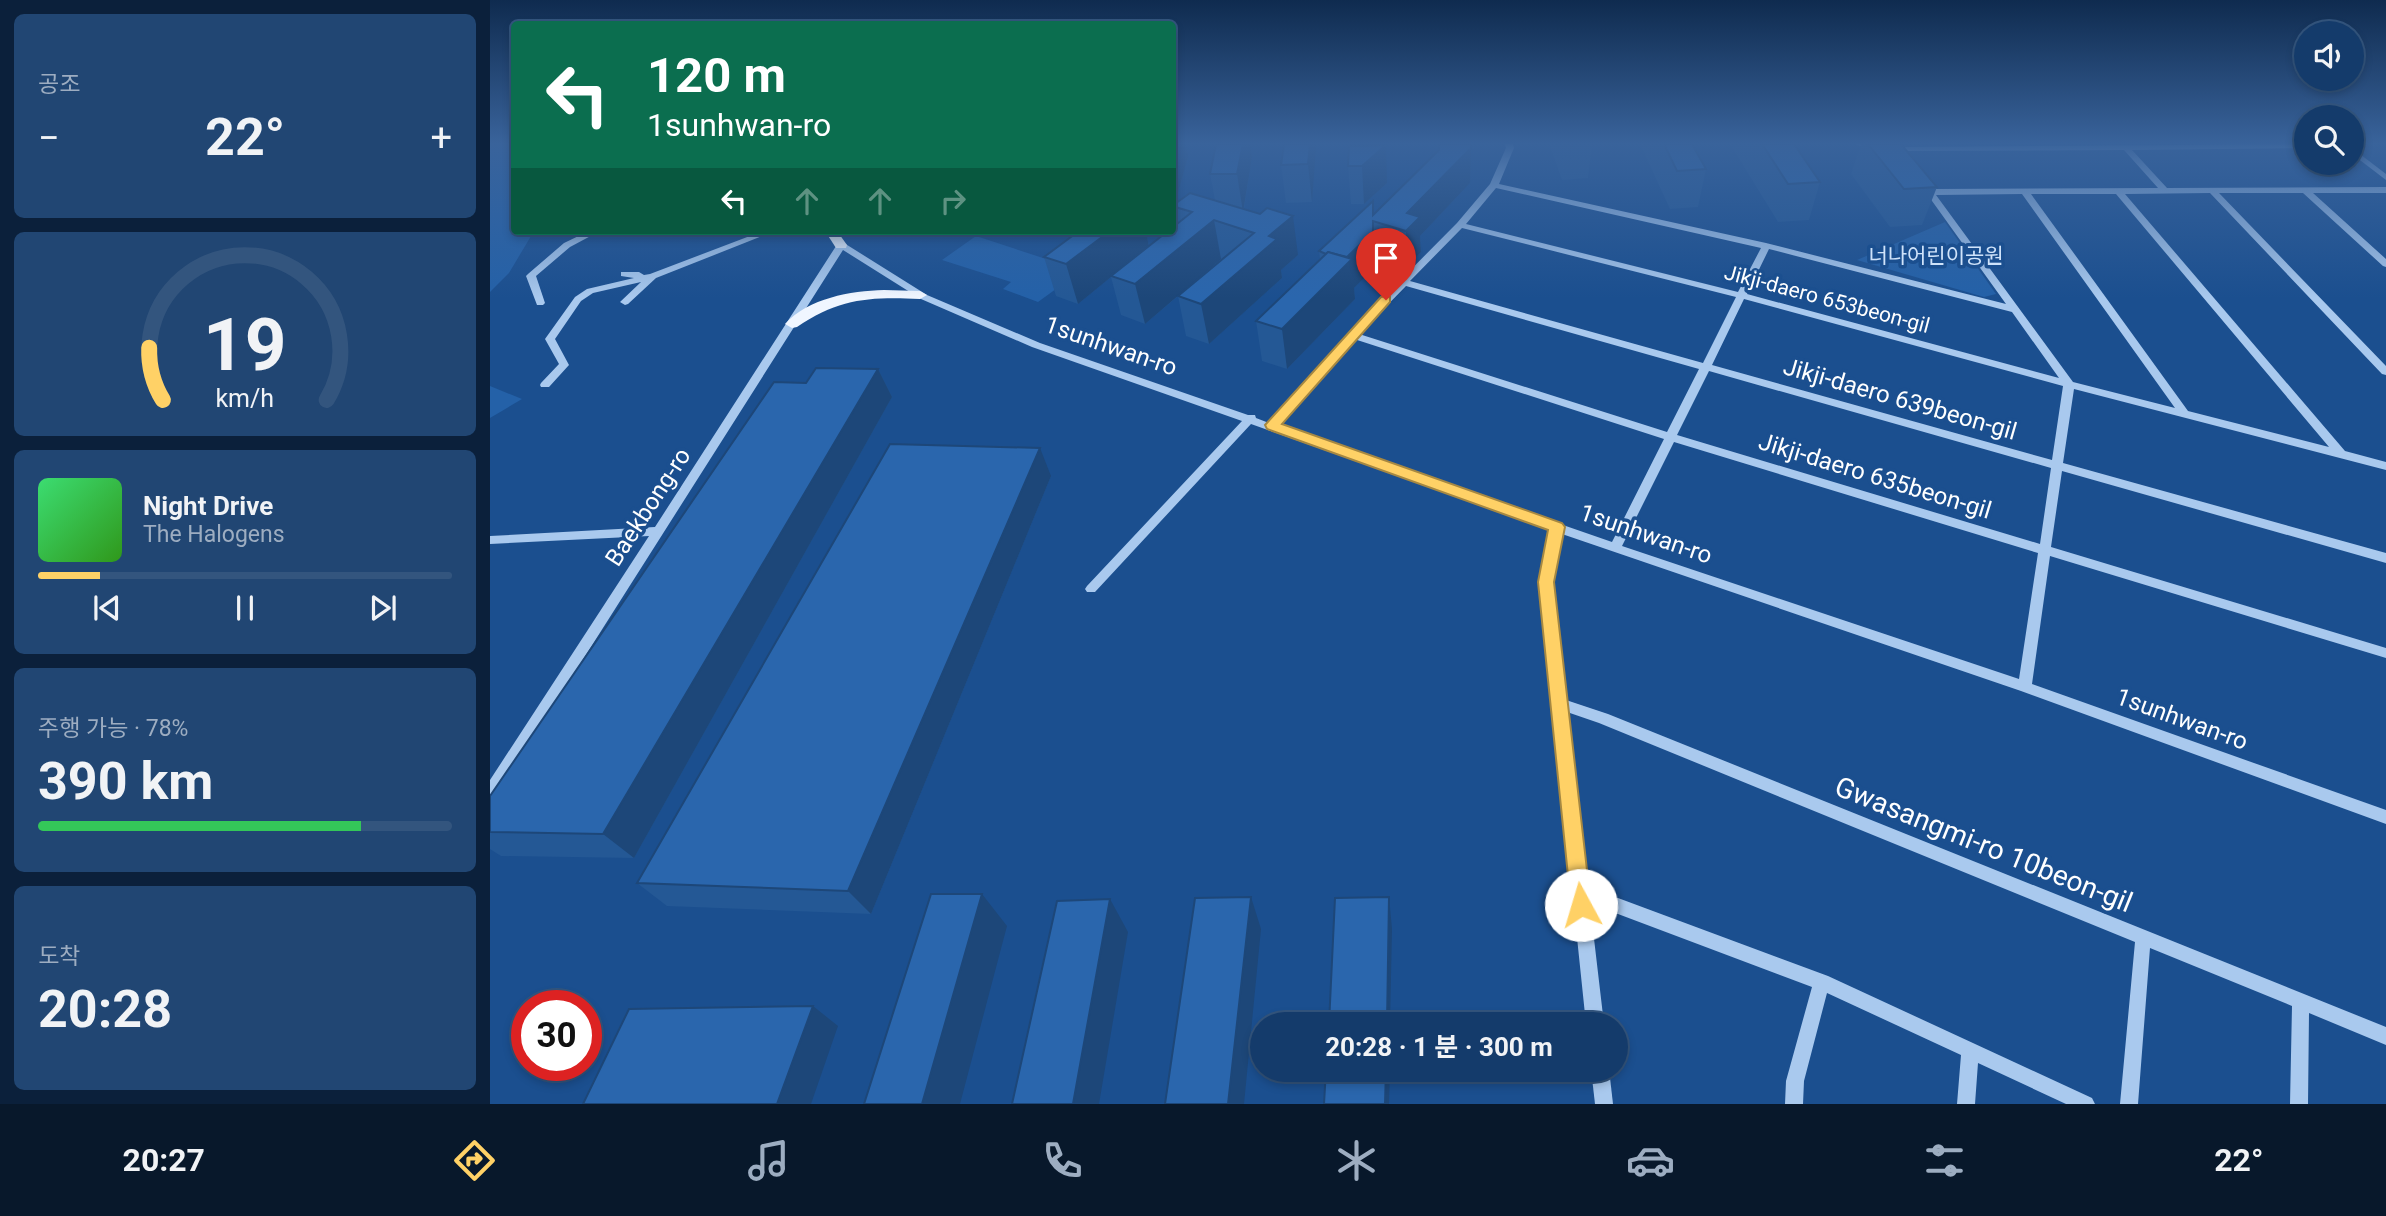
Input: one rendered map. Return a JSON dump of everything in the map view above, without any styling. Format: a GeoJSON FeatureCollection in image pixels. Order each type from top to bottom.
{"type":"FeatureCollection","features":[{"type":"Feature","properties":{"kind":"main road","name":"1sunhwan-ro"},"geometry":{"type":"LineString","coordinates":[[834,235],[841,244]]}},
{"type":"Feature","properties":{"kind":"main road"},"geometry":{"type":"LineString","coordinates":[[792,324],[815,308],[843,296],[873,292],[920,295]]}},
{"type":"Feature","properties":{"kind":"street"},"geometry":{"type":"LineString","coordinates":[[1272,425],[1352,335],[1460,225],[1485,196]]}},
{"type":"Feature","properties":{"kind":"street"},"geometry":{"type":"LineString","coordinates":[[1541,196],[1766,246],[2017,310]]}},
{"type":"Feature","properties":{"kind":"street"},"geometry":{"type":"LineString","coordinates":[[1933,196],[2069,384],[2060,466],[2025,687]]}},
{"type":"Feature","properties":{"kind":"street"},"geometry":{"type":"LineString","coordinates":[[2027,196],[2184,413]]}},
{"type":"Feature","properties":{"kind":"street"},"geometry":{"type":"LineString","coordinates":[[2122,196],[2340,453]]}},
{"type":"Feature","properties":{"kind":"street"},"geometry":{"type":"LineString","coordinates":[[2216,196],[2386,372]]}},
{"type":"Feature","properties":{"kind":"street"},"geometry":{"type":"LineString","coordinates":[[2311,196],[2386,264]]}},
{"type":"Feature","properties":{"kind":"street","name":"Jikji-daero 653beon-gil"},"geometry":{"type":"LineString","coordinates":[[1460,225],[1741,295],[2386,466]]}},
{"type":"Feature","properties":{"kind":"street"},"geometry":{"type":"LineString","coordinates":[[540,303],[531,276],[567,245],[588,235]]}},
{"type":"Feature","properties":{"kind":"street"},"geometry":{"type":"LineString","coordinates":[[545,385],[564,365],[562,357],[550,340],[578,299],[590,291],[653,276],[761,235]]}},
{"type":"Feature","properties":{"kind":"street","name":"1sunhwan-ro"},"geometry":{"type":"LineString","coordinates":[[841,244],[920,295],[1036,345],[1272,425],[1615,548],[2025,687],[2386,817]]}},
{"type":"Feature","properties":{"kind":"street","name":"Baekbong-ro"},"geometry":{"type":"LineString","coordinates":[[490,793],[841,244]]}},
{"type":"Feature","properties":{"kind":"street"},"geometry":{"type":"LineString","coordinates":[[1615,548],[1766,246]]}},
{"type":"Feature","properties":{"kind":"street"},"geometry":{"type":"LineString","coordinates":[[624,274],[635,273],[639,275],[638,280]]}},
{"type":"Feature","properties":{"kind":"street"},"geometry":{"type":"LineString","coordinates":[[625,302],[653,276]]}},
{"type":"Feature","properties":{"kind":"street","name":"Jikji-daero 639beon-gil"},"geometry":{"type":"LineString","coordinates":[[1403,282],[2386,558]]}},
{"type":"Feature","properties":{"kind":"street","name":"Jikji-daero 635beon-gil"},"geometry":{"type":"LineString","coordinates":[[1352,335],[1670,437],[2386,653]]}},
{"type":"Feature","properties":{"kind":"street"},"geometry":{"type":"LineString","coordinates":[[1091,589],[1251,418]]}},
{"type":"Feature","properties":{"kind":"street"},"geometry":{"type":"LineString","coordinates":[[1557,527],[1546,582],[1594,1012]]}},
{"type":"Feature","properties":{"kind":"street"},"geometry":{"type":"LineString","coordinates":[[490,540],[658,531]]}},
{"type":"Feature","properties":{"kind":"street","name":"Gwasangmi-ro 10beon-gil"},"geometry":{"type":"LineString","coordinates":[[1561,704],[1603,718],[1907,839],[2386,1036]]}},
{"type":"Feature","properties":{"kind":"street"},"geometry":{"type":"LineString","coordinates":[[1581,905],[1618,906],[1822,982],[2086,1104]]}},
{"type":"Feature","properties":{"kind":"street"},"geometry":{"type":"LineString","coordinates":[[2129,1104],[2143,938]]}},
{"type":"Feature","properties":{"kind":"street"},"geometry":{"type":"LineString","coordinates":[[1794,1104],[1795,1081],[1822,982]]}},
{"type":"Feature","properties":{"kind":"street"},"geometry":{"type":"LineString","coordinates":[[2299,1104],[2301,1002]]}},
{"type":"Feature","properties":{"kind":"street"},"geometry":{"type":"LineString","coordinates":[[1966,1104],[1970,1051]]}},
{"type":"Feature","properties":{"kind":"street"},"geometry":{"type":"LineString","coordinates":[[1601,1082],[1604,1104]]}},
{"type":"Feature","properties":{"kind":"green space"},"geometry":{"type":"Polygon","coordinates":[[[490,196],[511,196],[511,235],[532,235],[509,273],[490,292],[490,196]]]}},
{"type":"Feature","properties":{"kind":"green space","name":"너나어린이공원"},"geometry":{"type":"Polygon","coordinates":[[[1945,222],[1996,294],[1984,297],[1857,260],[1945,222]]]}},
{"type":"Feature","properties":{"kind":"green space"},"geometry":{"type":"Polygon","coordinates":[[[976,236],[1046,259],[1104,254],[1038,302],[1003,289],[1011,282],[942,260],[976,236]]]}},
{"type":"Feature","properties":{"kind":"green space"},"geometry":{"type":"Polygon","coordinates":[[[490,386],[522,399],[490,418],[490,386]]]}},
{"type":"Feature","properties":{"kind":"building"},"geometry":{"type":"Polygon","coordinates":[[[1187,196],[1198,196],[1260,214],[1267,208],[1293,216],[1269,236],[1277,239],[1201,304],[1178,296],[1254,233],[1214,220],[1135,284],[1111,276],[1163,235],[1176,235],[1176,225],[1192,212],[1176,207],[1176,203],[1187,196]]]}},
{"type":"Feature","properties":{"kind":"building"},"geometry":{"type":"Polygon","coordinates":[[[1393,196],[1424,196],[1407,213],[1420,217],[1406,231],[1373,221],[1373,232],[1347,257],[1319,251],[1373,201],[1373,215],[1393,196]]]}},
{"type":"Feature","properties":{"kind":"building"},"geometry":{"type":"Polygon","coordinates":[[[1074,235],[1105,235],[1066,264],[1044,257],[1074,235]]]}},
{"type":"Feature","properties":{"kind":"building"},"geometry":{"type":"Polygon","coordinates":[[[1328,252],[1352,259],[1282,329],[1256,321],[1328,252]]]}},
{"type":"Feature","properties":{"kind":"building"},"geometry":{"type":"Polygon","coordinates":[[[816,368],[878,369],[603,834],[490,832],[490,796],[774,382],[806,383],[816,368]]]}},
{"type":"Feature","properties":{"kind":"building"},"geometry":{"type":"Polygon","coordinates":[[[890,444],[1040,448],[848,891],[637,883],[890,444]]]}},
{"type":"Feature","properties":{"kind":"building"},"geometry":{"type":"Polygon","coordinates":[[[931,894],[982,894],[922,1104],[864,1104],[931,894]]]}},
{"type":"Feature","properties":{"kind":"building"},"geometry":{"type":"Polygon","coordinates":[[[1251,897],[1228,1104],[1165,1104],[1195,898],[1251,897]]]}},
{"type":"Feature","properties":{"kind":"building"},"geometry":{"type":"Polygon","coordinates":[[[1389,897],[1387,1012],[1330,1012],[1335,898],[1389,897]]]}},
{"type":"Feature","properties":{"kind":"building"},"geometry":{"type":"Polygon","coordinates":[[[1110,899],[1073,1104],[1012,1104],[1057,901],[1110,899]]]}},
{"type":"Feature","properties":{"kind":"building"},"geometry":{"type":"Polygon","coordinates":[[[813,1006],[777,1104],[583,1104],[594,1081],[602,1081],[602,1065],[629,1009],[813,1006]]]}},
{"type":"Feature","properties":{"kind":"building"},"geometry":{"type":"Polygon","coordinates":[[[1325,1082],[1386,1082],[1385,1104],[1324,1104],[1325,1082]]]}},
{"type":"Feature","properties":{"kind":"route"},"geometry":{"type":"LineString","coordinates":[[1386,300],[1272,425],[1557,527],[1546,582],[1581,905]]}}]}
